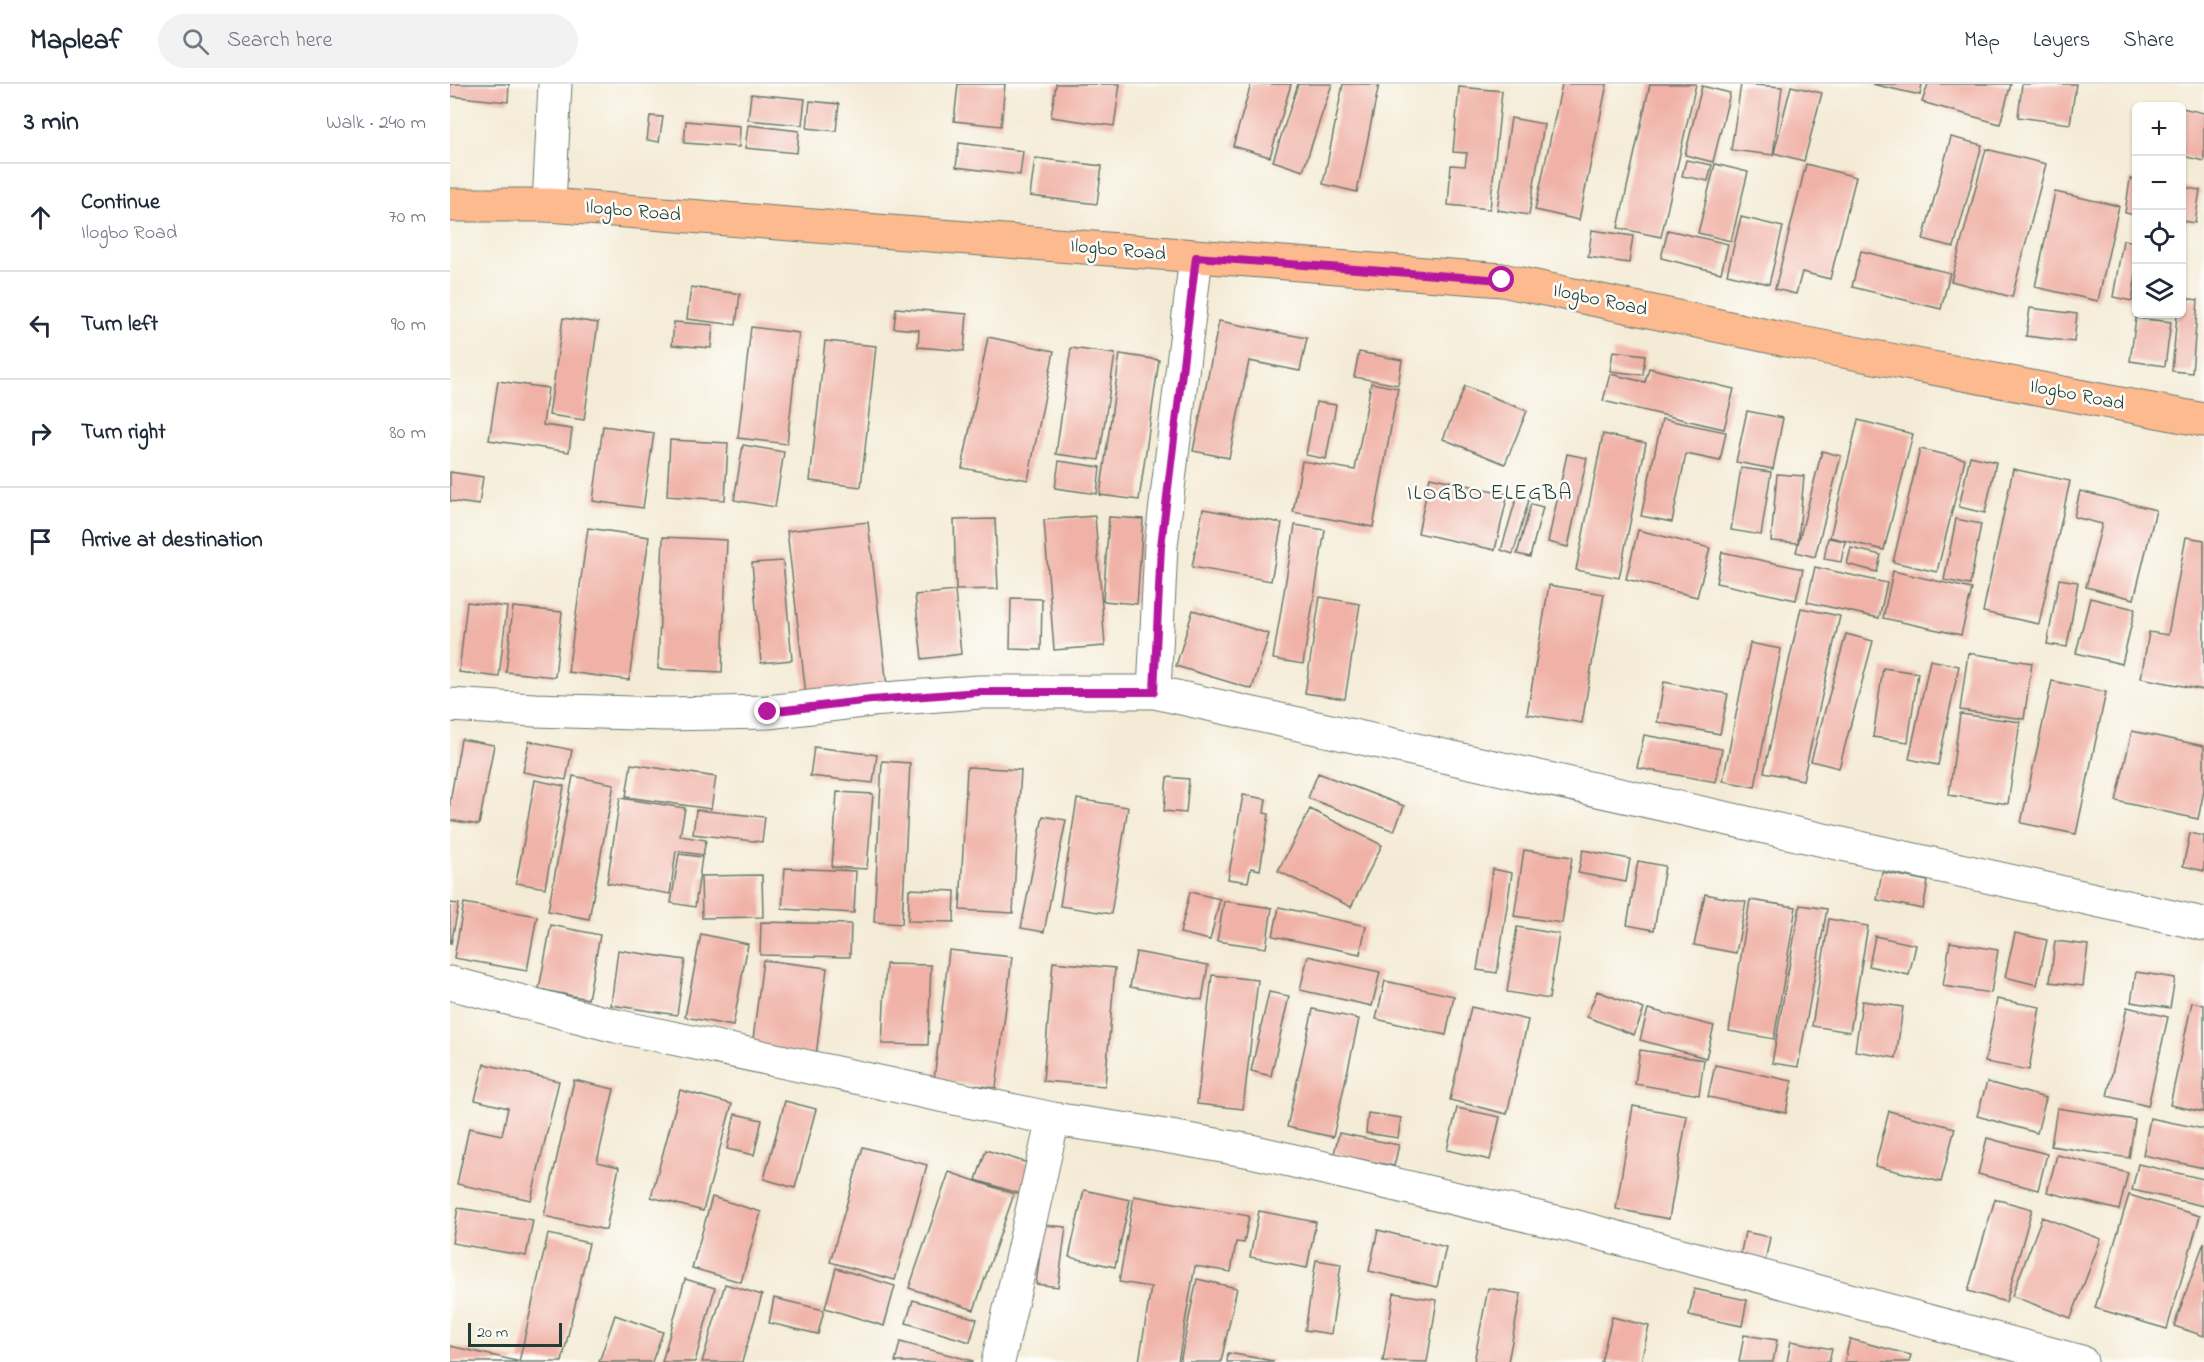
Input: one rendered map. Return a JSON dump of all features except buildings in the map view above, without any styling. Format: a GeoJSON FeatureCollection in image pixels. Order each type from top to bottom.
{"type":"FeatureCollection","features":[{"type":"Feature","properties":{"kind":"main road","name":"Ilogbo Road"},"geometry":{"type":"LineString","coordinates":[[450,205],[549,205],[1502,280],[1791,341],[2204,420]]}},
{"type":"Feature","properties":{"kind":"street"},"geometry":{"type":"LineString","coordinates":[[549,205],[555,84]]}},
{"type":"Feature","properties":{"kind":"street"},"geometry":{"type":"LineString","coordinates":[[1154,692],[1161,546],[1196,257]]}},
{"type":"Feature","properties":{"kind":"street"},"geometry":{"type":"LineString","coordinates":[[450,705],[547,711],[676,714],[768,712],[871,700],[979,692],[1154,692],[2204,924]]}},
{"type":"Feature","properties":{"kind":"street"},"geometry":{"type":"LineString","coordinates":[[450,983],[616,1026],[1053,1119],[1251,1151],[1573,1226],[2081,1362]]}},
{"type":"Feature","properties":{"kind":"street"},"geometry":{"type":"LineString","coordinates":[[999,1362],[1053,1119]]}},
{"type":"Feature","properties":{"kind":"district","name":"ILOGBO ELEGBA"},"geometry":{"type":"Point","coordinates":[1490,494]}},
{"type":"Feature","properties":{"kind":"route"},"geometry":{"type":"LineString","coordinates":[[768,712],[871,700],[979,692],[1154,692],[1161,546],[1196,257],[1502,280]]}}]}
